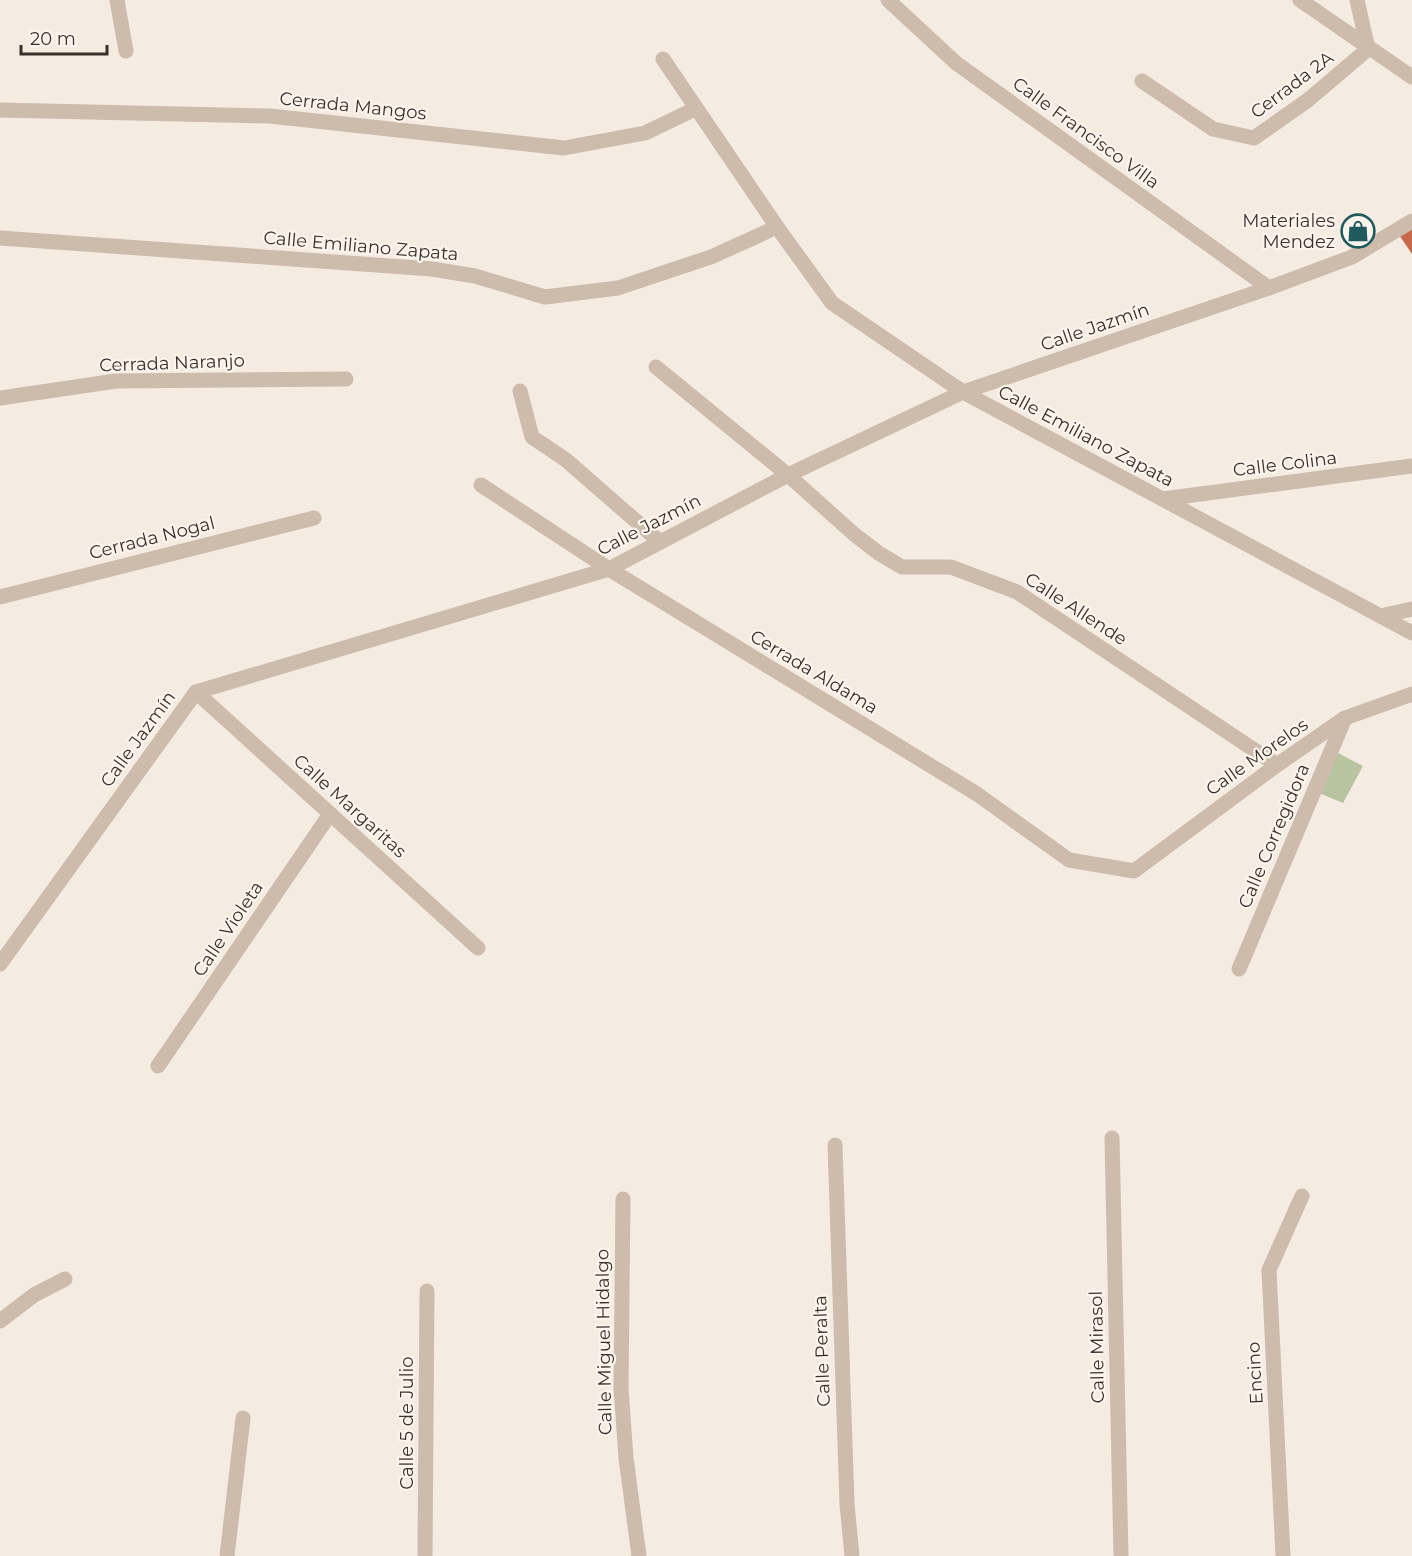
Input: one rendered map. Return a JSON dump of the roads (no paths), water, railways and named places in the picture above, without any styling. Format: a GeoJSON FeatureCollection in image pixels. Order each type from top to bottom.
{"type":"FeatureCollection","features":[{"type":"Feature","properties":{"kind":"street"},"geometry":{"type":"LineString","coordinates":[[117,0],[126,51]]}},
{"type":"Feature","properties":{"kind":"street","name":"Calle Francisco Villa"},"geometry":{"type":"LineString","coordinates":[[888,0],[956,63],[1269,288]]}},
{"type":"Feature","properties":{"kind":"street"},"geometry":{"type":"LineString","coordinates":[[1300,0],[1368,49],[1412,77]]}},
{"type":"Feature","properties":{"kind":"street"},"geometry":{"type":"LineString","coordinates":[[1357,0],[1368,49]]}},
{"type":"Feature","properties":{"kind":"street","name":"Cerrada 2A"},"geometry":{"type":"LineString","coordinates":[[1142,81],[1213,129],[1254,138],[1308,100],[1368,49]]}},
{"type":"Feature","properties":{"kind":"street","name":"Calle Emiliano Zapata"},"geometry":{"type":"LineString","coordinates":[[663,58],[695,109],[832,303],[963,392],[1412,633]]}},
{"type":"Feature","properties":{"kind":"street"},"geometry":{"type":"LineString","coordinates":[[0,94],[1,110]]}},
{"type":"Feature","properties":{"kind":"street","name":"Cerrada Mangos"},"geometry":{"type":"LineString","coordinates":[[1,110],[270,117],[564,148],[645,133],[695,109]]}},
{"type":"Feature","properties":{"kind":"street","name":"Calle Jazmín"},"geometry":{"type":"LineString","coordinates":[[0,964],[196,692],[609,569],[788,475],[963,392],[1269,288],[1352,257],[1412,221]]}},
{"type":"Feature","properties":{"kind":"street","name":"Calle Emiliano Zapata"},"geometry":{"type":"LineString","coordinates":[[0,238],[432,269],[475,276],[545,297],[618,288],[711,257],[777,227]]}},
{"type":"Feature","properties":{"kind":"street","name":"Calle Allende"},"geometry":{"type":"LineString","coordinates":[[656,368],[788,475],[855,535],[902,567],[951,567],[1017,592],[1277,765]]}},
{"type":"Feature","properties":{"kind":"street","name":"Cerrada Naranjo"},"geometry":{"type":"LineString","coordinates":[[0,398],[116,381],[346,379]]}},
{"type":"Feature","properties":{"kind":"street"},"geometry":{"type":"LineString","coordinates":[[520,392],[532,437],[566,460],[660,542]]}},
{"type":"Feature","properties":{"kind":"street","name":"Calle Colina"},"geometry":{"type":"LineString","coordinates":[[1163,499],[1412,466]]}},
{"type":"Feature","properties":{"kind":"street","name":"Cerrada Aldama"},"geometry":{"type":"LineString","coordinates":[[481,485],[609,569],[977,794],[1069,860],[1134,871]]}},
{"type":"Feature","properties":{"kind":"street","name":"Cerrada Nogal"},"geometry":{"type":"LineString","coordinates":[[0,597],[314,518]]}},
{"type":"Feature","properties":{"kind":"street"},"geometry":{"type":"LineString","coordinates":[[1380,616],[1412,609]]}},
{"type":"Feature","properties":{"kind":"street","name":"Calle Margaritas"},"geometry":{"type":"LineString","coordinates":[[196,692],[478,948]]}},
{"type":"Feature","properties":{"kind":"street","name":"Calle Morelos"},"geometry":{"type":"LineString","coordinates":[[1134,871],[1277,765],[1345,718],[1412,694]]}},
{"type":"Feature","properties":{"kind":"street","name":"Calle Corregidora"},"geometry":{"type":"LineString","coordinates":[[1239,969],[1345,718]]}},
{"type":"Feature","properties":{"kind":"street","name":"Calle Violeta"},"geometry":{"type":"LineString","coordinates":[[158,1066],[330,814]]}},
{"type":"Feature","properties":{"kind":"street","name":"Calle Mirasol"},"geometry":{"type":"LineString","coordinates":[[1112,1138],[1121,1556]]}},
{"type":"Feature","properties":{"kind":"street","name":"Calle Peralta"},"geometry":{"type":"LineString","coordinates":[[836,1145],[846,1482],[852,1556]]}},
{"type":"Feature","properties":{"kind":"street","name":"Encino"},"geometry":{"type":"LineString","coordinates":[[1283,1556],[1269,1270],[1302,1196]]}},
{"type":"Feature","properties":{"kind":"street","name":"Calle Miguel Hidalgo"},"geometry":{"type":"LineString","coordinates":[[623,1199],[621,1388],[626,1458],[639,1556]]}},
{"type":"Feature","properties":{"kind":"street"},"geometry":{"type":"LineString","coordinates":[[0,1321],[33,1296],[65,1279]]}},
{"type":"Feature","properties":{"kind":"street","name":"Calle 5 de Julio"},"geometry":{"type":"LineString","coordinates":[[425,1556],[427,1291]]}},
{"type":"Feature","properties":{"kind":"street"},"geometry":{"type":"LineString","coordinates":[[227,1556],[243,1419]]}},
{"type":"Feature","properties":{"kind":"place","name":"Materiales Mendez"},"geometry":{"type":"Point","coordinates":[1358,231]}}]}
